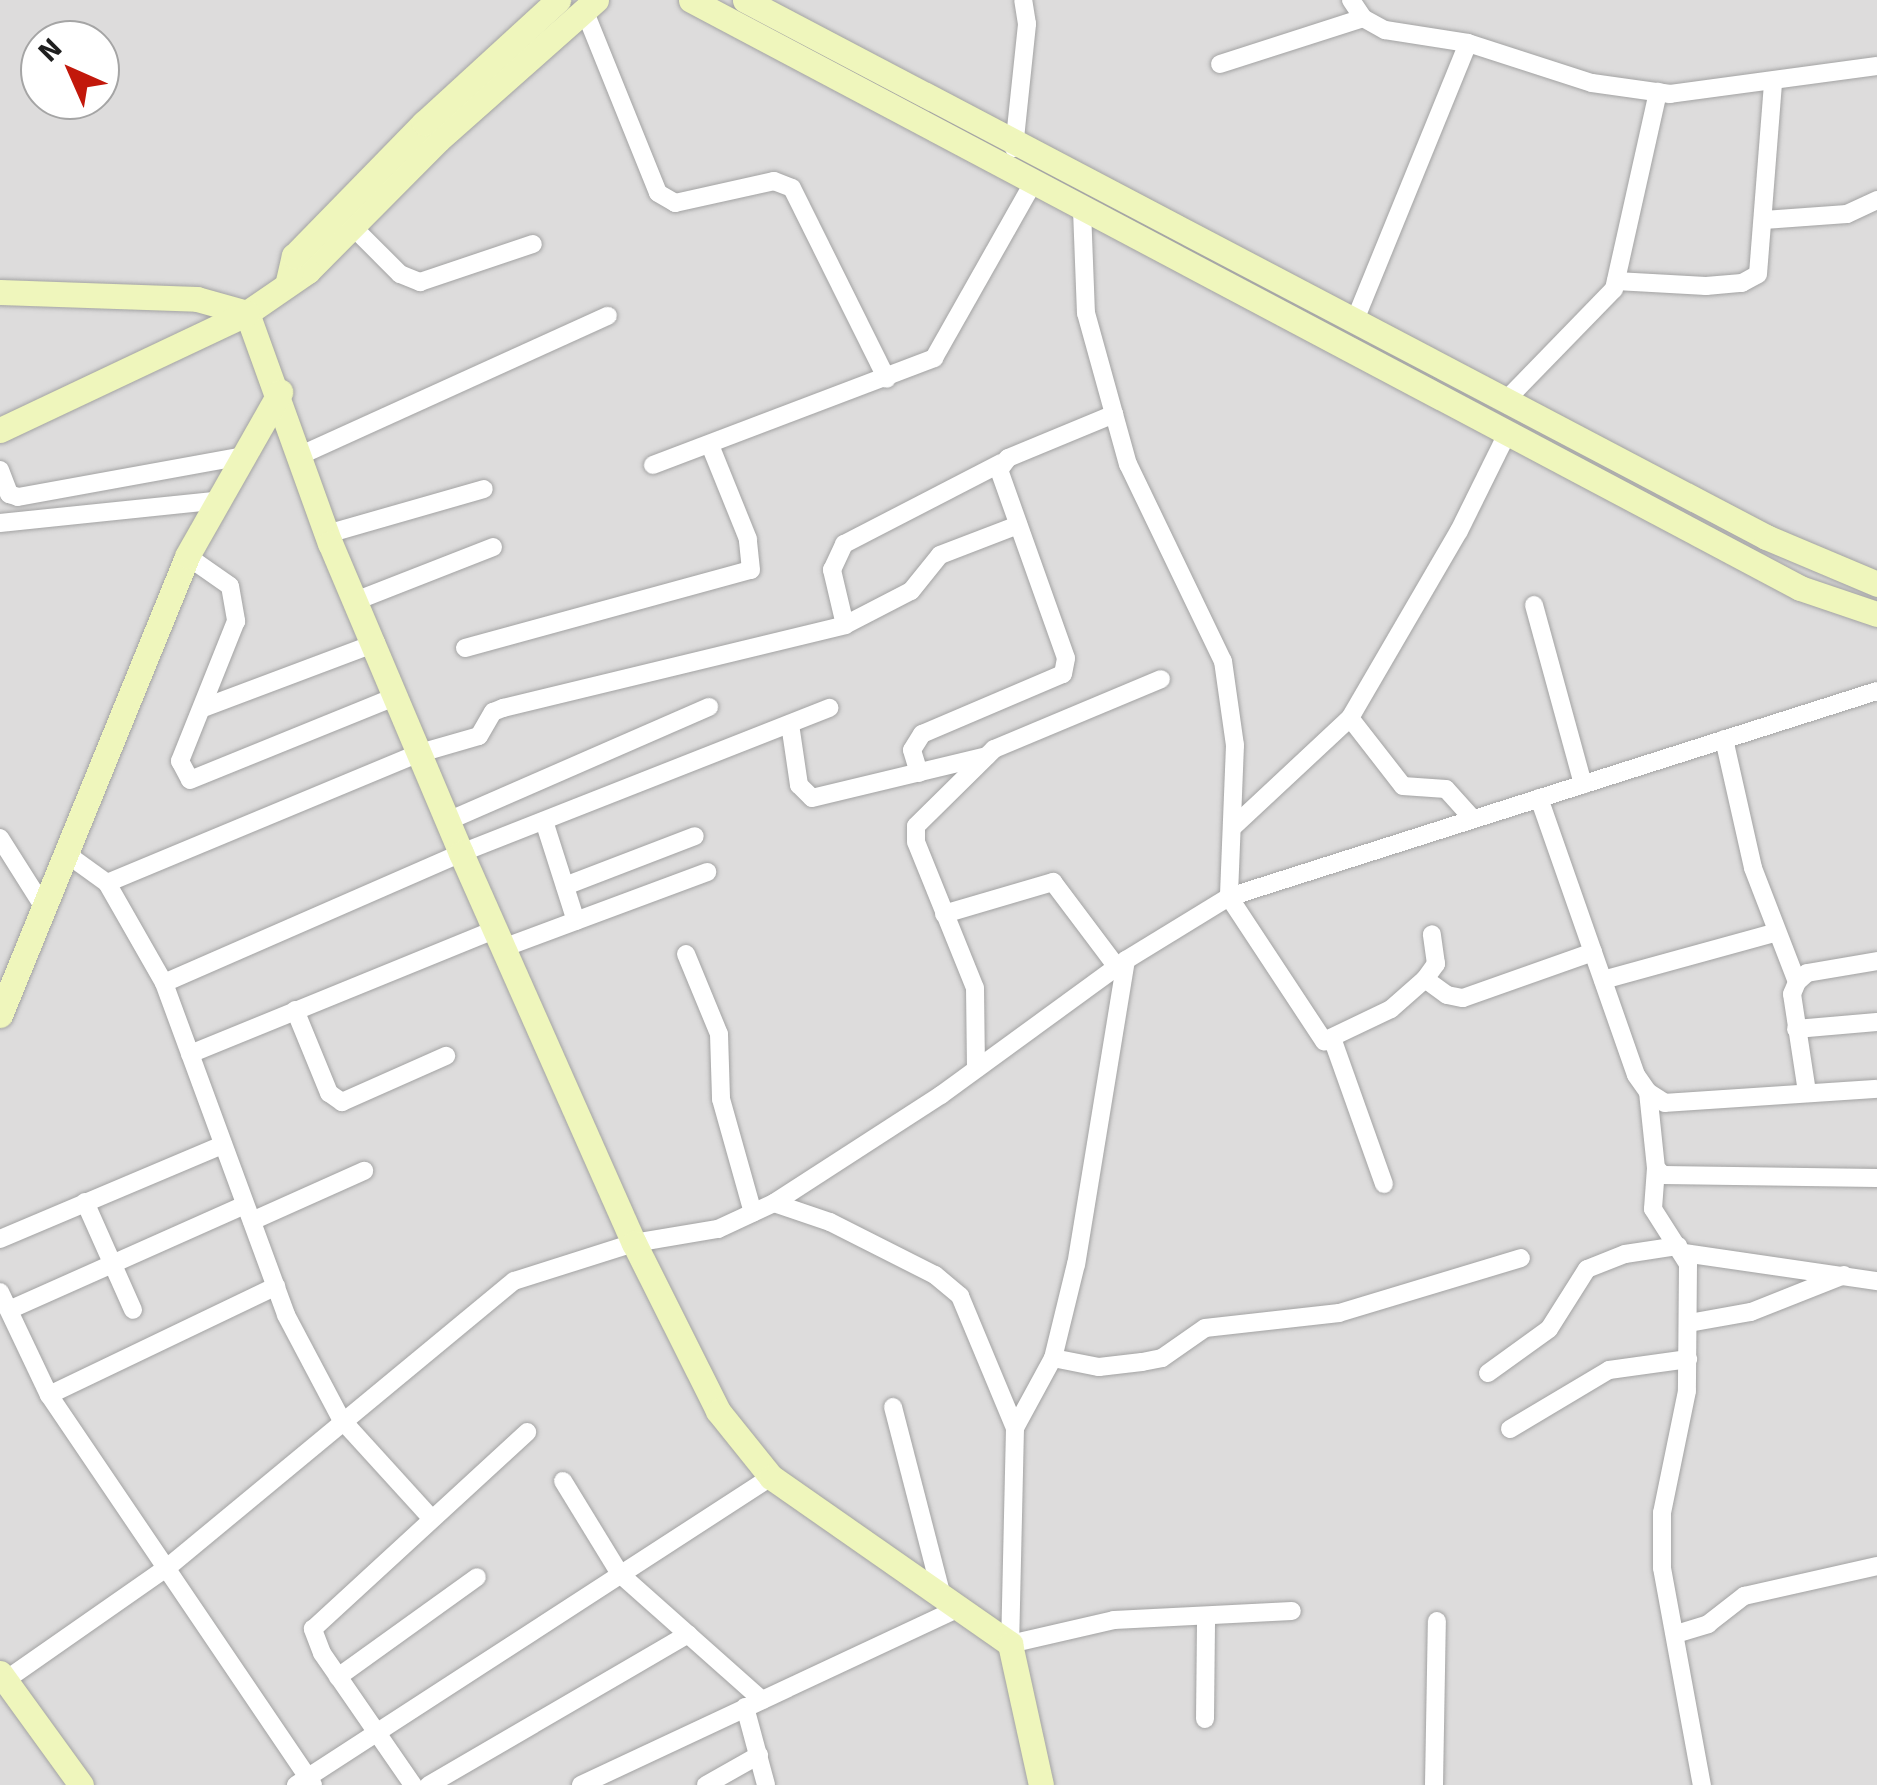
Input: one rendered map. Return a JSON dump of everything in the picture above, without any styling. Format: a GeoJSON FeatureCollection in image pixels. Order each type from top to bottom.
{"type":"FeatureCollection","features":[{"type":"Feature","properties":{"kind":"street"},"geometry":{"type":"LineString","coordinates":[[288,281],[294,256],[558,0]]}},
{"type":"Feature","properties":{"kind":"street"},"geometry":{"type":"LineString","coordinates":[[691,0],[1020,179],[1800,588],[1877,614]]}},
{"type":"Feature","properties":{"kind":"street"},"geometry":{"type":"LineString","coordinates":[[745,0],[1766,537],[1877,584]]}},
{"type":"Feature","properties":{"kind":"street"},"geometry":{"type":"LineString","coordinates":[[653,465],[887,379],[943,350],[1020,179],[1015,145],[1027,24],[1023,0]]}},
{"type":"Feature","properties":{"kind":"street"},"geometry":{"type":"LineString","coordinates":[[1351,0],[1363,18],[1385,30],[1468,43],[1592,83],[1658,92],[1773,82],[1877,66]]}},
{"type":"Feature","properties":{"kind":"street"},"geometry":{"type":"LineString","coordinates":[[0,430],[247,313],[288,281],[308,272],[438,140],[590,6],[658,193],[675,203],[774,181],[792,188],[887,379]]}},
{"type":"Feature","properties":{"kind":"street"},"geometry":{"type":"LineString","coordinates":[[1220,64],[1363,18]]}},
{"type":"Feature","properties":{"kind":"street"},"geometry":{"type":"LineString","coordinates":[[1355,320],[1468,43]]}},
{"type":"Feature","properties":{"kind":"street"},"geometry":{"type":"LineString","coordinates":[[1616,281],[1742,283],[1762,267],[1773,82]]}},
{"type":"Feature","properties":{"kind":"street"},"geometry":{"type":"LineString","coordinates":[[1506,399],[1601,308],[1616,281],[1658,92]]}},
{"type":"Feature","properties":{"kind":"street"},"geometry":{"type":"LineString","coordinates":[[1764,220],[1847,214],[1877,200]]}},
{"type":"Feature","properties":{"kind":"street"},"geometry":{"type":"LineString","coordinates":[[1082,210],[1086,313],[1128,464],[1223,661],[1235,746],[1229,897],[1264,942],[1312,1031],[1324,1042],[1391,1009],[1426,978],[1436,964],[1432,934]]}},
{"type":"Feature","properties":{"kind":"street"},"geometry":{"type":"LineString","coordinates":[[352,226],[400,274],[420,282],[534,244]]}},
{"type":"Feature","properties":{"kind":"street"},"geometry":{"type":"LineString","coordinates":[[0,292],[197,299],[247,313]]}},
{"type":"Feature","properties":{"kind":"street"},"geometry":{"type":"LineString","coordinates":[[247,313],[280,392],[327,534],[376,643],[460,853],[634,1242],[718,1411],[770,1477],[1010,1644],[1114,1620],[1292,1611]]}},
{"type":"Feature","properties":{"kind":"street"},"geometry":{"type":"LineString","coordinates":[[301,455],[608,316]]}},
{"type":"Feature","properties":{"kind":"street"},"geometry":{"type":"LineString","coordinates":[[0,1015],[187,556],[238,457],[280,392]]}},
{"type":"Feature","properties":{"kind":"street"},"geometry":{"type":"LineString","coordinates":[[845,625],[832,570],[844,544],[1001,463],[1114,414]]}},
{"type":"Feature","properties":{"kind":"street"},"geometry":{"type":"LineString","coordinates":[[1232,828],[1350,718],[1460,531],[1508,432]]}},
{"type":"Feature","properties":{"kind":"street"},"geometry":{"type":"LineString","coordinates":[[466,648],[750,570],[748,538],[710,445]]}},
{"type":"Feature","properties":{"kind":"street"},"geometry":{"type":"LineString","coordinates":[[0,470],[9,494],[18,497],[238,457]]}},
{"type":"Feature","properties":{"kind":"street"},"geometry":{"type":"LineString","coordinates":[[918,774],[912,750],[922,734],[1063,674],[1066,658],[1018,525],[1001,463]]}},
{"type":"Feature","properties":{"kind":"street"},"geometry":{"type":"LineString","coordinates":[[327,534],[484,489]]}},
{"type":"Feature","properties":{"kind":"street"},"geometry":{"type":"LineString","coordinates":[[0,523],[214,501]]}},
{"type":"Feature","properties":{"kind":"street"},"geometry":{"type":"LineString","coordinates":[[108,882],[420,754],[479,736],[503,708],[845,625],[912,591],[940,556],[1018,525]]}},
{"type":"Feature","properties":{"kind":"street"},"geometry":{"type":"LineString","coordinates":[[358,600],[493,547]]}},
{"type":"Feature","properties":{"kind":"street"},"geometry":{"type":"LineString","coordinates":[[187,556],[213,568],[234,597],[230,646],[180,761],[190,780],[397,696]]}},
{"type":"Feature","properties":{"kind":"street"},"geometry":{"type":"LineString","coordinates":[[1534,605],[1583,784]]}},
{"type":"Feature","properties":{"kind":"street"},"geometry":{"type":"LineString","coordinates":[[203,708],[376,643]]}},
{"type":"Feature","properties":{"kind":"street"},"geometry":{"type":"LineString","coordinates":[[790,724],[800,785],[812,798],[987,756],[1161,679]]}},
{"type":"Feature","properties":{"kind":"street"},"geometry":{"type":"LineString","coordinates":[[82,1785],[2,1679],[168,1567],[341,1418],[514,1281],[634,1242],[718,1229],[774,1203],[976,1069],[1121,963],[1229,897],[1877,690]]}},
{"type":"Feature","properties":{"kind":"street"},"geometry":{"type":"LineString","coordinates":[[448,821],[709,707]]}},
{"type":"Feature","properties":{"kind":"street"},"geometry":{"type":"LineString","coordinates":[[164,983],[460,853],[830,708]]}},
{"type":"Feature","properties":{"kind":"street"},"geometry":{"type":"LineString","coordinates":[[1350,718],[1402,786],[1446,789],[1474,819]]}},
{"type":"Feature","properties":{"kind":"street"},"geometry":{"type":"LineString","coordinates":[[1724,739],[1753,868],[1797,982]]}},
{"type":"Feature","properties":{"kind":"street"},"geometry":{"type":"LineString","coordinates":[[976,1069],[975,988],[944,914],[916,826],[987,756]]}},
{"type":"Feature","properties":{"kind":"street"},"geometry":{"type":"LineString","coordinates":[[1539,798],[1602,980],[1648,1092],[1656,1168],[1653,1208],[1681,1250],[1689,1323],[1688,1359],[1662,1512],[1662,1568],[1702,1785]]}},
{"type":"Feature","properties":{"kind":"street"},"geometry":{"type":"LineString","coordinates":[[544,821],[576,921]]}},
{"type":"Feature","properties":{"kind":"street"},"geometry":{"type":"LineString","coordinates":[[565,886],[696,836]]}},
{"type":"Feature","properties":{"kind":"street"},"geometry":{"type":"LineString","coordinates":[[0,838],[42,906]]}},
{"type":"Feature","properties":{"kind":"street"},"geometry":{"type":"LineString","coordinates":[[64,852],[108,882],[164,983],[276,1286],[341,1418],[432,1519]]}},
{"type":"Feature","properties":{"kind":"street"},"geometry":{"type":"LineString","coordinates":[[190,1054],[295,1010],[498,939],[576,921],[707,872]]}},
{"type":"Feature","properties":{"kind":"street"},"geometry":{"type":"LineString","coordinates":[[944,914],[1053,882],[1121,963],[1098,1154],[1053,1358],[1015,1428]]}},
{"type":"Feature","properties":{"kind":"street"},"geometry":{"type":"LineString","coordinates":[[1602,980],[1777,932]]}},
{"type":"Feature","properties":{"kind":"street"},"geometry":{"type":"LineString","coordinates":[[1426,978],[1447,995],[1463,998],[1593,952]]}},
{"type":"Feature","properties":{"kind":"street"},"geometry":{"type":"LineString","coordinates":[[686,954],[719,1034],[721,1100],[753,1213]]}},
{"type":"Feature","properties":{"kind":"street"},"geometry":{"type":"LineString","coordinates":[[1807,1092],[1792,994],[1797,982],[1807,973],[1877,961]]}},
{"type":"Feature","properties":{"kind":"street"},"geometry":{"type":"LineString","coordinates":[[295,1010],[330,1093],[342,1102],[446,1056]]}},
{"type":"Feature","properties":{"kind":"street"},"geometry":{"type":"LineString","coordinates":[[1796,1028],[1877,1022]]}},
{"type":"Feature","properties":{"kind":"street"},"geometry":{"type":"LineString","coordinates":[[1332,1038],[1384,1184]]}},
{"type":"Feature","properties":{"kind":"street"},"geometry":{"type":"LineString","coordinates":[[1648,1092],[1665,1103],[1877,1089]]}},
{"type":"Feature","properties":{"kind":"street"},"geometry":{"type":"LineString","coordinates":[[0,1239],[223,1144]]}},
{"type":"Feature","properties":{"kind":"street"},"geometry":{"type":"LineString","coordinates":[[1656,1168],[1678,1179],[1877,1178]]}},
{"type":"Feature","properties":{"kind":"street"},"geometry":{"type":"LineString","coordinates":[[9,1310],[112,1263],[364,1172]]}},
{"type":"Feature","properties":{"kind":"street"},"geometry":{"type":"LineString","coordinates":[[85,1202],[133,1310]]}},
{"type":"Feature","properties":{"kind":"street"},"geometry":{"type":"LineString","coordinates":[[774,1203],[830,1222],[947,1284],[971,1314],[1015,1428],[1010,1644],[1041,1785]]}},
{"type":"Feature","properties":{"kind":"street"},"geometry":{"type":"LineString","coordinates":[[1488,1373],[1549,1329],[1587,1269],[1625,1254],[1681,1250],[1877,1280]]}},
{"type":"Feature","properties":{"kind":"street"},"geometry":{"type":"LineString","coordinates":[[1053,1358],[1099,1367],[1162,1358],[1204,1328],[1339,1313],[1521,1258]]}},
{"type":"Feature","properties":{"kind":"street"},"geometry":{"type":"LineString","coordinates":[[1689,1323],[1751,1312],[1844,1275]]}},
{"type":"Feature","properties":{"kind":"street"},"geometry":{"type":"LineString","coordinates":[[49,1395],[276,1286]]}},
{"type":"Feature","properties":{"kind":"street"},"geometry":{"type":"LineString","coordinates":[[0,1292],[49,1395],[168,1567],[305,1783],[770,1477]]}},
{"type":"Feature","properties":{"kind":"street"},"geometry":{"type":"LineString","coordinates":[[1510,1428],[1609,1370],[1688,1359]]}},
{"type":"Feature","properties":{"kind":"street"},"geometry":{"type":"LineString","coordinates":[[893,1407],[950,1602]]}},
{"type":"Feature","properties":{"kind":"street"},"geometry":{"type":"LineString","coordinates":[[413,1785],[338,1677],[314,1629],[527,1432]]}},
{"type":"Feature","properties":{"kind":"street"},"geometry":{"type":"LineString","coordinates":[[564,1481],[620,1574],[688,1634],[754,1704],[766,1785]]}},
{"type":"Feature","properties":{"kind":"street"},"geometry":{"type":"LineString","coordinates":[[1676,1634],[1708,1624],[1744,1596],[1877,1566]]}},
{"type":"Feature","properties":{"kind":"street"},"geometry":{"type":"LineString","coordinates":[[338,1677],[477,1577]]}},
{"type":"Feature","properties":{"kind":"street"},"geometry":{"type":"LineString","coordinates":[[581,1785],[754,1704],[950,1602]]}},
{"type":"Feature","properties":{"kind":"street"},"geometry":{"type":"LineString","coordinates":[[1205,1720],[1206,1616]]}},
{"type":"Feature","properties":{"kind":"street"},"geometry":{"type":"LineString","coordinates":[[1434,1785],[1436,1621]]}},
{"type":"Feature","properties":{"kind":"street"},"geometry":{"type":"LineString","coordinates":[[429,1785],[688,1634]]}},
{"type":"Feature","properties":{"kind":"street"},"geometry":{"type":"LineString","coordinates":[[706,1785],[759,1754]]}},
{"type":"Feature","properties":{"kind":"shaded area"},"geometry":{"type":"Polygon","coordinates":[[[0,0],[1877,0],[1877,1785],[0,1785],[0,0]]]}}]}
